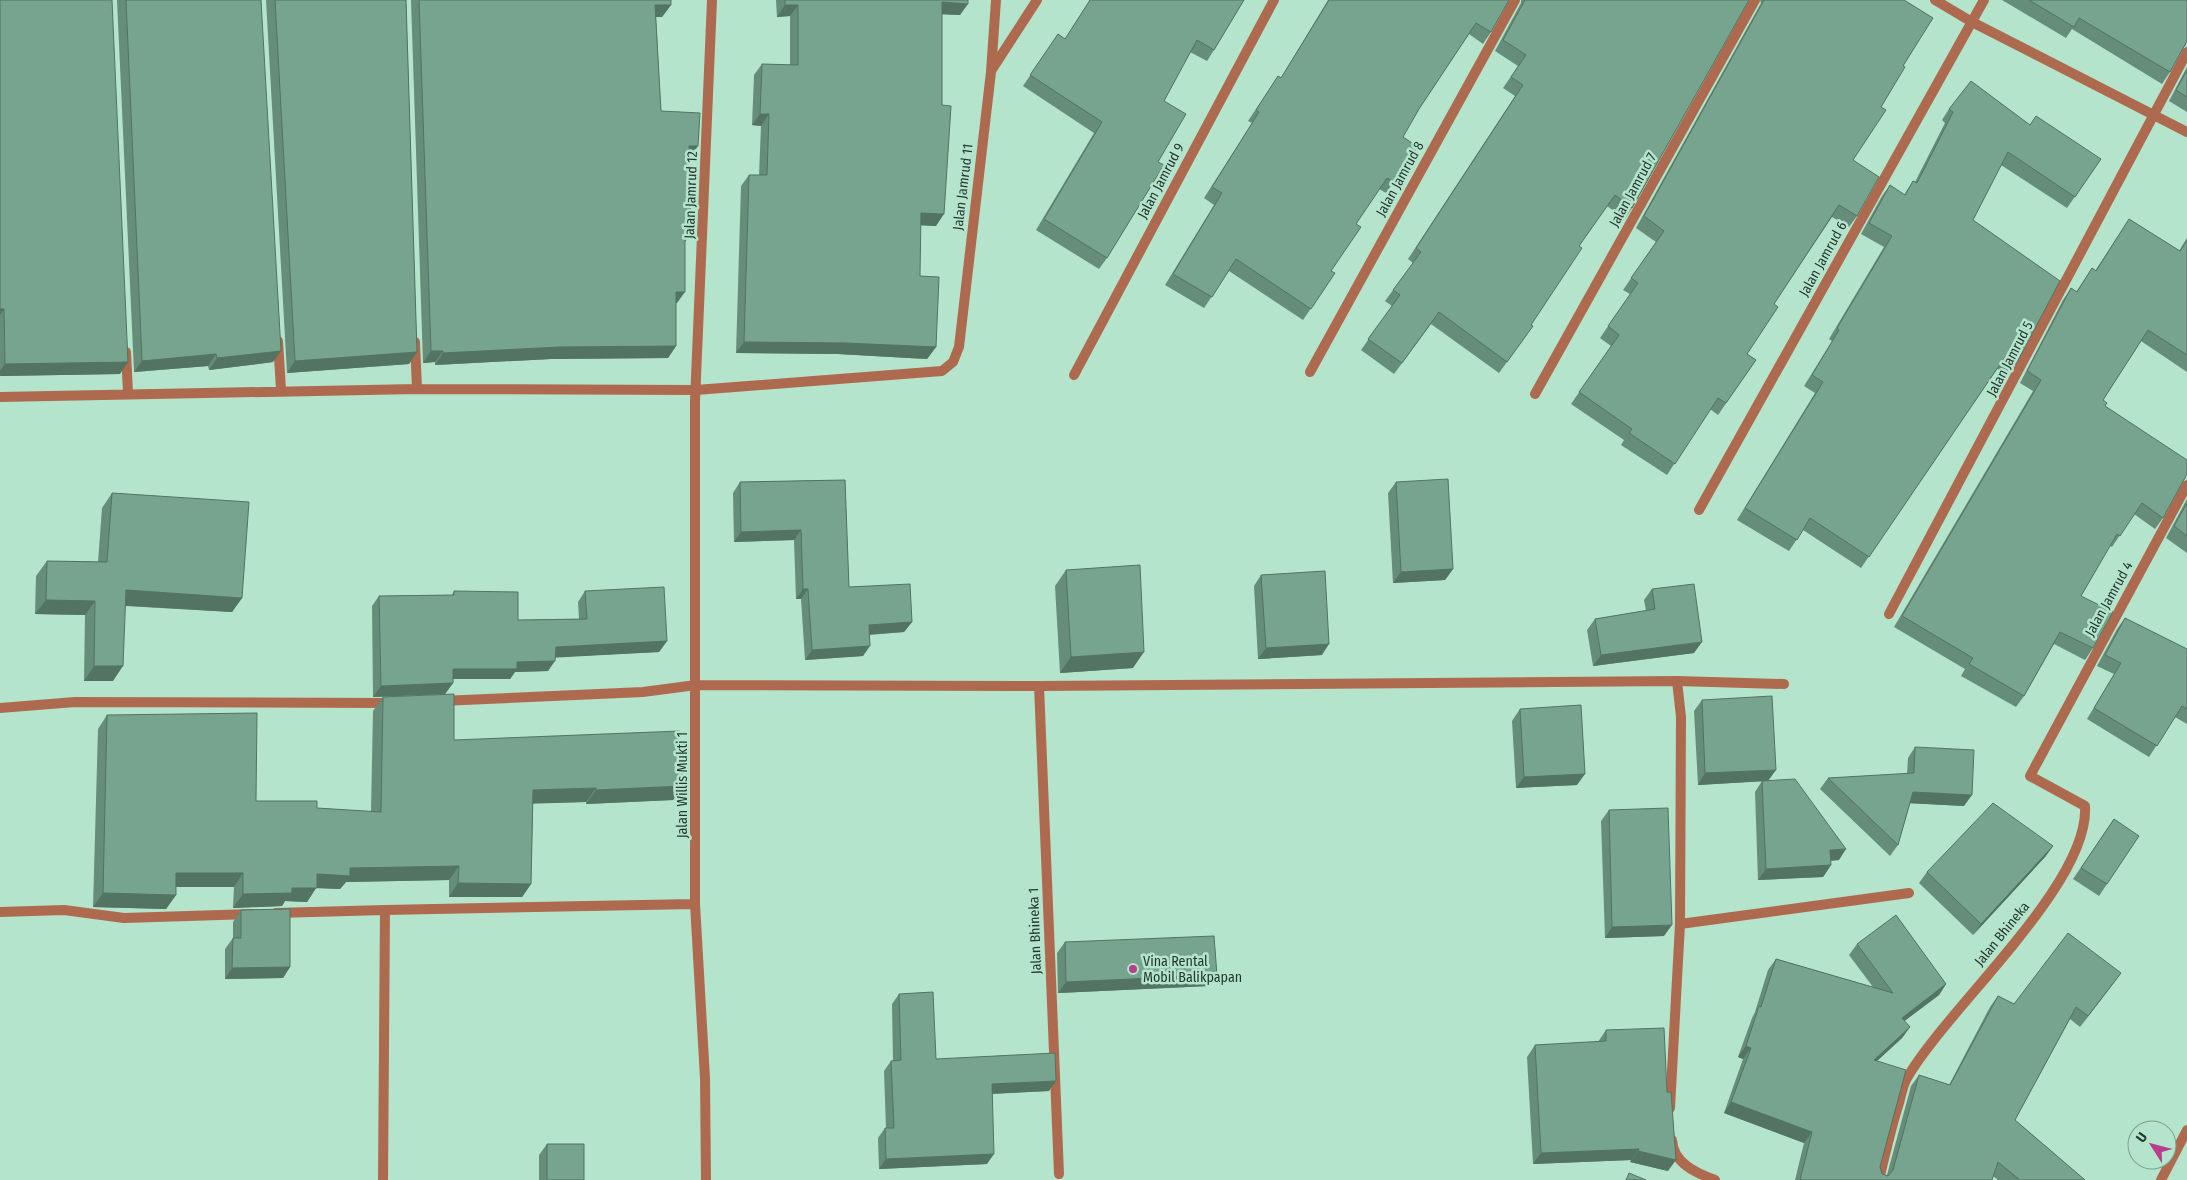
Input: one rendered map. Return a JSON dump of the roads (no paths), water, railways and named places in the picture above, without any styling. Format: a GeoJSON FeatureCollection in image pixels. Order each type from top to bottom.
{"type":"FeatureCollection","features":[{"type":"Feature","properties":{"kind":"street","name":"Jalan Jamrud 12"},"geometry":{"type":"LineString","coordinates":[[696,390],[712,0]]}},
{"type":"Feature","properties":{"kind":"street","name":"Jalan Jamrud 11"},"geometry":{"type":"LineString","coordinates":[[696,390],[942,370],[953,362],[959,347],[991,72],[996,0]]}},
{"type":"Feature","properties":{"kind":"street"},"geometry":{"type":"LineString","coordinates":[[991,72],[1037,0]]}},
{"type":"Feature","properties":{"kind":"street","name":"Jalan Jamrud 9"},"geometry":{"type":"LineString","coordinates":[[1074,375],[1274,0]]}},
{"type":"Feature","properties":{"kind":"street","name":"Jalan Jamrud 8"},"geometry":{"type":"LineString","coordinates":[[1310,372],[1515,0]]}},
{"type":"Feature","properties":{"kind":"street","name":"Jalan Jamrud 7"},"geometry":{"type":"LineString","coordinates":[[1535,394],[1755,0]]}},
{"type":"Feature","properties":{"kind":"street"},"geometry":{"type":"LineString","coordinates":[[1935,0],[1972,22],[2187,132]]}},
{"type":"Feature","properties":{"kind":"street","name":"Jalan Jamrud 6"},"geometry":{"type":"LineString","coordinates":[[1699,510],[1984,0]]}},
{"type":"Feature","properties":{"kind":"street","name":"Jalan Jamrud 5"},"geometry":{"type":"LineString","coordinates":[[1889,614],[2155,116],[2187,52]]}},
{"type":"Feature","properties":{"kind":"street"},"geometry":{"type":"LineString","coordinates":[[415,329],[417,389]]}},
{"type":"Feature","properties":{"kind":"street"},"geometry":{"type":"LineString","coordinates":[[278,332],[281,390]]}},
{"type":"Feature","properties":{"kind":"street"},"geometry":{"type":"LineString","coordinates":[[126,344],[128,394]]}},
{"type":"Feature","properties":{"kind":"street"},"geometry":{"type":"LineString","coordinates":[[0,397],[281,390],[696,390]]}},
{"type":"Feature","properties":{"kind":"street","name":"Jalan Willis Mukti 1"},"geometry":{"type":"LineString","coordinates":[[696,390],[695,904],[705,1078],[706,1180]]}},
{"type":"Feature","properties":{"kind":"street","name":"Jalan Jamrud 4"},"geometry":{"type":"LineString","coordinates":[[2055,726],[2187,485]]}},
{"type":"Feature","properties":{"kind":"street"},"geometry":{"type":"LineString","coordinates":[[427,702],[643,692],[696,685],[1039,686],[1678,681],[1784,684]]}},
{"type":"Feature","properties":{"kind":"street"},"geometry":{"type":"LineString","coordinates":[[1678,681],[1681,717],[1680,924],[1671,1122],[1672,1146],[1685,1167],[1716,1180]]}},
{"type":"Feature","properties":{"kind":"street","name":"Jalan Bhineka 1"},"geometry":{"type":"LineString","coordinates":[[1039,686],[1059,1174]]}},
{"type":"Feature","properties":{"kind":"street"},"geometry":{"type":"LineString","coordinates":[[0,708],[75,702],[397,703]]}},
{"type":"Feature","properties":{"kind":"street","name":"Jalan Bhineka"},"geometry":{"type":"LineString","coordinates":[[1879,1180],[1906,1079],[1938,1035],[2046,902],[2070,862],[2086,821],[2085,806],[2030,776],[2055,726]]}},
{"type":"Feature","properties":{"kind":"street"},"geometry":{"type":"LineString","coordinates":[[1680,924],[1909,893]]}},
{"type":"Feature","properties":{"kind":"street"},"geometry":{"type":"LineString","coordinates":[[0,912],[64,910],[124,918],[385,910],[695,904]]}},
{"type":"Feature","properties":{"kind":"street"},"geometry":{"type":"LineString","coordinates":[[382,1180],[385,910]]}},
{"type":"Feature","properties":{"kind":"street"},"geometry":{"type":"LineString","coordinates":[[2161,1180],[2187,1130]]}},
{"type":"Feature","properties":{"kind":"place","name":"Vina Rental Mobil Balikpapan"},"geometry":{"type":"Point","coordinates":[1133,969]}}]}
